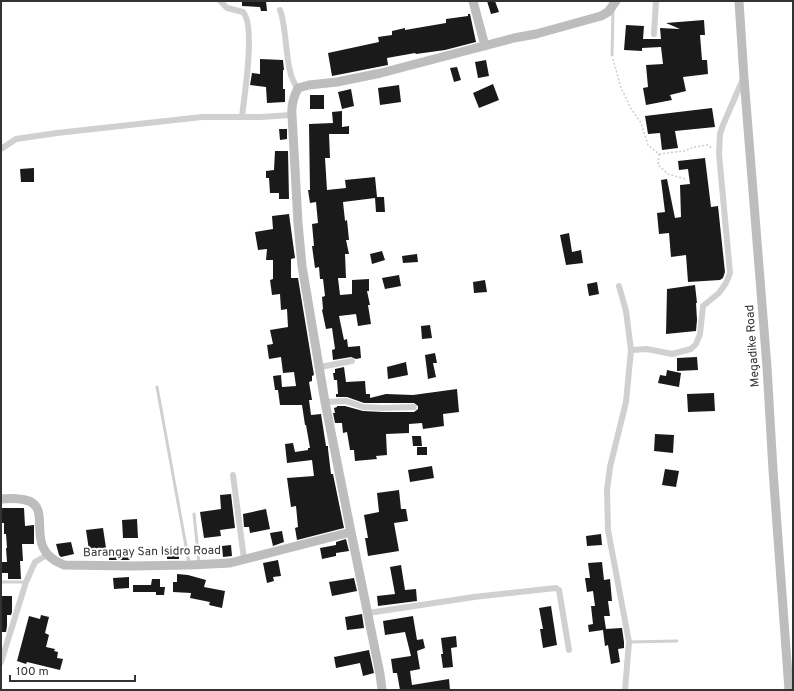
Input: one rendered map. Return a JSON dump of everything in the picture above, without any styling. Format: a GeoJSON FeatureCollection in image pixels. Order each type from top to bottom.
{"type":"FeatureCollection","features":[{"type":"Feature","properties":{"kind":"street"},"geometry":{"type":"LineString","coordinates":[[220,1],[227,8],[243,12],[248,21],[249,55],[242,117]]}},
{"type":"Feature","properties":{"kind":"street"},"geometry":{"type":"LineString","coordinates":[[473,1],[486,46]]}},
{"type":"Feature","properties":{"kind":"street"},"geometry":{"type":"LineString","coordinates":[[654,34],[656,1]]}},
{"type":"Feature","properties":{"kind":"street","name":"Megadike Road"},"geometry":{"type":"LineString","coordinates":[[739,1],[767,367],[789,690]]}},
{"type":"Feature","properties":{"kind":"street"},"geometry":{"type":"LineString","coordinates":[[298,88],[381,73],[514,38],[536,34],[601,16],[608,12],[615,3]]}},
{"type":"Feature","properties":{"kind":"street"},"geometry":{"type":"LineString","coordinates":[[280,10],[293,83],[298,88]]}},
{"type":"Feature","properties":{"kind":"street"},"geometry":{"type":"LineString","coordinates":[[631,350],[647,349],[672,354],[691,349],[696,344],[700,334],[703,306],[719,292],[729,278],[728,240],[719,154],[720,134],[744,78]]}},
{"type":"Feature","properties":{"kind":"street"},"geometry":{"type":"LineString","coordinates":[[298,88],[291,105],[302,266],[326,402],[382,690]]}},
{"type":"Feature","properties":{"kind":"street"},"geometry":{"type":"LineString","coordinates":[[1,149],[16,139],[37,135],[202,117],[292,116]]}},
{"type":"Feature","properties":{"kind":"street"},"geometry":{"type":"LineString","coordinates":[[618,286],[626,311],[631,350],[626,402],[610,467],[607,490],[608,530],[629,642],[625,690]]}},
{"type":"Feature","properties":{"kind":"street"},"geometry":{"type":"LineString","coordinates":[[320,367],[352,361]]}},
{"type":"Feature","properties":{"kind":"street"},"geometry":{"type":"LineString","coordinates":[[326,402],[346,401],[362,407],[414,408]]}},
{"type":"Feature","properties":{"kind":"street"},"geometry":{"type":"LineString","coordinates":[[233,475],[244,558]]}},
{"type":"Feature","properties":{"kind":"street"},"geometry":{"type":"LineString","coordinates":[[1,499],[12,498],[28,501],[38,509],[40,517],[40,538],[42,548],[47,555],[35,562],[26,582],[1,662]]}},
{"type":"Feature","properties":{"kind":"street","name":"Barangay San Isidro Road"},"geometry":{"type":"LineString","coordinates":[[47,555],[55,562],[64,566],[194,565],[230,562],[351,532]]}},
{"type":"Feature","properties":{"kind":"street"},"geometry":{"type":"LineString","coordinates":[[368,613],[474,597],[556,588],[559,590],[569,650]]}},
{"type":"Feature","properties":{"kind":"lane"},"geometry":{"type":"LineString","coordinates":[[612,55],[615,3]]}},
{"type":"Feature","properties":{"kind":"lane"},"geometry":{"type":"LineString","coordinates":[[157,387],[194,565]]}},
{"type":"Feature","properties":{"kind":"lane"},"geometry":{"type":"LineString","coordinates":[[194,514],[194,565]]}},
{"type":"Feature","properties":{"kind":"lane"},"geometry":{"type":"LineString","coordinates":[[2,582],[26,582]]}},
{"type":"Feature","properties":{"kind":"lane"},"geometry":{"type":"LineString","coordinates":[[629,642],[677,641]]}},
{"type":"Feature","properties":{"kind":"path"},"geometry":{"type":"LineString","coordinates":[[612,55],[621,88],[630,107],[642,123],[648,145],[659,154],[684,151],[694,147],[708,146],[719,154]]}},
{"type":"Feature","properties":{"kind":"path"},"geometry":{"type":"LineString","coordinates":[[659,154],[658,165],[668,174],[685,179]]}},
{"type":"Feature","properties":{"kind":"building"},"geometry":{"type":"Polygon","coordinates":[[[242,1],[266,1],[267,11],[261,11],[260,7],[242,6],[242,1]]]}},
{"type":"Feature","properties":{"kind":"building"},"geometry":{"type":"Polygon","coordinates":[[[487,1],[495,1],[499,12],[491,14],[487,1]]]}},
{"type":"Feature","properties":{"kind":"building"},"geometry":{"type":"Polygon","coordinates":[[[468,14],[470,14],[476,42],[445,50],[387,58],[388,65],[332,76],[328,53],[379,42],[378,37],[392,35],[392,31],[446,23],[446,19],[468,16],[468,14]]]}},
{"type":"Feature","properties":{"kind":"building"},"geometry":{"type":"Polygon","coordinates":[[[704,20],[705,35],[700,35],[702,60],[707,60],[708,74],[683,77],[686,91],[670,95],[672,100],[646,105],[643,88],[648,87],[646,65],[663,64],[661,47],[642,48],[642,51],[624,50],[626,25],[644,26],[643,39],[661,39],[660,28],[680,29],[666,23],[704,20]]]}},
{"type":"Feature","properties":{"kind":"building"},"geometry":{"type":"Polygon","coordinates":[[[260,59],[283,60],[283,89],[285,89],[285,102],[267,103],[266,87],[250,85],[252,73],[260,74],[260,59]]]}},
{"type":"Feature","properties":{"kind":"building"},"geometry":{"type":"Polygon","coordinates":[[[486,60],[489,76],[478,78],[475,62],[486,60]]]}},
{"type":"Feature","properties":{"kind":"building"},"geometry":{"type":"Polygon","coordinates":[[[457,67],[461,80],[454,82],[450,68],[457,67]]]}},
{"type":"Feature","properties":{"kind":"building"},"geometry":{"type":"Polygon","coordinates":[[[493,84],[499,100],[479,108],[473,93],[493,84]]]}},
{"type":"Feature","properties":{"kind":"building"},"geometry":{"type":"Polygon","coordinates":[[[399,85],[401,102],[380,105],[378,88],[399,85]]]}},
{"type":"Feature","properties":{"kind":"building"},"geometry":{"type":"Polygon","coordinates":[[[351,89],[354,106],[342,109],[338,92],[351,89]]]}},
{"type":"Feature","properties":{"kind":"building"},"geometry":{"type":"Polygon","coordinates":[[[310,95],[324,95],[324,109],[310,109],[310,95]]]}},
{"type":"Feature","properties":{"kind":"building"},"geometry":{"type":"Polygon","coordinates":[[[712,108],[715,127],[675,131],[678,148],[662,150],[660,133],[648,134],[645,116],[712,108]]]}},
{"type":"Feature","properties":{"kind":"building"},"geometry":{"type":"Polygon","coordinates":[[[342,111],[342,127],[349,126],[349,134],[329,134],[330,158],[325,158],[327,190],[346,188],[345,180],[375,177],[377,197],[384,197],[385,212],[376,212],[375,198],[343,202],[345,221],[347,220],[349,240],[346,240],[349,254],[345,254],[346,278],[338,278],[340,295],[352,294],[352,280],[369,279],[369,291],[367,291],[370,305],[368,305],[371,324],[358,326],[356,314],[339,316],[344,340],[347,339],[348,347],[360,346],[361,358],[356,359],[351,357],[333,360],[332,350],[335,349],[332,328],[326,329],[322,310],[322,297],[325,296],[323,279],[320,279],[319,267],[315,268],[312,246],[314,246],[312,224],[318,223],[316,202],[310,203],[308,190],[310,190],[309,124],[333,123],[332,112],[342,111]]]}},
{"type":"Feature","properties":{"kind":"building"},"geometry":{"type":"Polygon","coordinates":[[[279,129],[287,129],[287,139],[280,140],[279,129]]]}},
{"type":"Feature","properties":{"kind":"building"},"geometry":{"type":"Polygon","coordinates":[[[275,151],[288,151],[289,199],[279,199],[279,193],[270,193],[269,178],[266,178],[266,171],[274,170],[275,151]]]}},
{"type":"Feature","properties":{"kind":"building"},"geometry":{"type":"Polygon","coordinates":[[[705,158],[711,207],[718,206],[725,272],[723,278],[720,280],[688,282],[686,255],[671,257],[669,233],[659,234],[657,213],[665,212],[661,180],[667,179],[675,218],[681,217],[680,185],[690,184],[688,169],[679,170],[678,161],[705,158]]]}},
{"type":"Feature","properties":{"kind":"building"},"geometry":{"type":"Polygon","coordinates":[[[34,168],[34,182],[21,182],[20,169],[34,168]]]}},
{"type":"Feature","properties":{"kind":"building"},"geometry":{"type":"Polygon","coordinates":[[[289,214],[295,258],[291,259],[291,278],[298,278],[314,375],[312,376],[312,381],[309,382],[312,400],[309,400],[311,415],[321,414],[326,446],[328,446],[331,474],[333,474],[344,528],[297,540],[295,528],[298,527],[296,506],[291,507],[287,478],[314,476],[312,460],[287,463],[285,444],[293,443],[295,452],[308,450],[308,448],[310,448],[302,405],[280,405],[278,390],[275,390],[273,376],[281,375],[282,387],[296,386],[294,372],[283,373],[281,357],[269,359],[267,345],[273,344],[270,330],[288,327],[287,309],[281,310],[280,294],[272,295],[270,280],[273,279],[273,260],[266,260],[267,249],[258,250],[255,232],[273,229],[272,216],[289,214]]]}},
{"type":"Feature","properties":{"kind":"building"},"geometry":{"type":"Polygon","coordinates":[[[569,233],[572,252],[581,250],[583,263],[566,265],[560,235],[569,233]]]}},
{"type":"Feature","properties":{"kind":"building"},"geometry":{"type":"Polygon","coordinates":[[[382,251],[385,260],[372,264],[370,254],[382,251]]]}},
{"type":"Feature","properties":{"kind":"building"},"geometry":{"type":"Polygon","coordinates":[[[417,254],[418,262],[403,263],[402,256],[417,254]]]}},
{"type":"Feature","properties":{"kind":"building"},"geometry":{"type":"Polygon","coordinates":[[[399,275],[401,286],[385,289],[382,278],[399,275]]]}},
{"type":"Feature","properties":{"kind":"building"},"geometry":{"type":"Polygon","coordinates":[[[485,280],[487,292],[474,293],[473,282],[485,280]]]}},
{"type":"Feature","properties":{"kind":"building"},"geometry":{"type":"Polygon","coordinates":[[[597,282],[599,294],[589,296],[587,284],[597,282]]]}},
{"type":"Feature","properties":{"kind":"building"},"geometry":{"type":"Polygon","coordinates":[[[695,285],[697,303],[696,331],[666,334],[667,289],[695,285]]]}},
{"type":"Feature","properties":{"kind":"building"},"geometry":{"type":"Polygon","coordinates":[[[430,325],[432,338],[422,339],[421,326],[430,325]]]}},
{"type":"Feature","properties":{"kind":"building"},"geometry":{"type":"Polygon","coordinates":[[[435,353],[437,363],[433,363],[436,377],[428,379],[425,355],[435,353]]]}},
{"type":"Feature","properties":{"kind":"building"},"geometry":{"type":"Polygon","coordinates":[[[697,357],[698,370],[677,371],[677,358],[697,357]]]}},
{"type":"Feature","properties":{"kind":"building"},"geometry":{"type":"Polygon","coordinates":[[[406,362],[408,375],[388,379],[387,367],[406,362]]]}},
{"type":"Feature","properties":{"kind":"building"},"geometry":{"type":"Polygon","coordinates":[[[344,367],[346,382],[365,381],[366,394],[370,394],[370,398],[386,394],[413,395],[457,389],[459,412],[443,414],[444,426],[423,429],[422,423],[409,424],[409,433],[386,434],[387,455],[376,456],[377,459],[355,461],[354,450],[350,450],[347,432],[343,433],[342,423],[335,423],[333,413],[335,413],[334,408],[337,406],[345,406],[363,411],[414,412],[418,409],[418,406],[414,403],[364,403],[347,397],[336,397],[336,394],[338,394],[337,380],[334,380],[333,373],[335,373],[335,369],[344,367]]]}},
{"type":"Feature","properties":{"kind":"building"},"geometry":{"type":"Polygon","coordinates":[[[667,370],[681,373],[679,387],[658,383],[660,375],[666,376],[667,370]]]}},
{"type":"Feature","properties":{"kind":"building"},"geometry":{"type":"Polygon","coordinates":[[[714,393],[715,411],[688,412],[687,394],[714,393]]]}},
{"type":"Feature","properties":{"kind":"building"},"geometry":{"type":"Polygon","coordinates":[[[655,434],[674,435],[673,453],[654,451],[655,434]]]}},
{"type":"Feature","properties":{"kind":"building"},"geometry":{"type":"Polygon","coordinates":[[[412,436],[421,436],[422,446],[413,446],[412,436]]]}},
{"type":"Feature","properties":{"kind":"building"},"geometry":{"type":"Polygon","coordinates":[[[417,447],[427,447],[427,455],[417,455],[417,447]]]}},
{"type":"Feature","properties":{"kind":"building"},"geometry":{"type":"Polygon","coordinates":[[[432,466],[434,478],[410,482],[408,470],[432,466]]]}},
{"type":"Feature","properties":{"kind":"building"},"geometry":{"type":"Polygon","coordinates":[[[665,469],[679,471],[676,487],[662,485],[665,469]]]}},
{"type":"Feature","properties":{"kind":"building"},"geometry":{"type":"Polygon","coordinates":[[[399,490],[401,509],[406,509],[408,521],[394,523],[399,551],[368,556],[365,538],[368,538],[364,515],[379,512],[377,493],[399,490]]]}},
{"type":"Feature","properties":{"kind":"building"},"geometry":{"type":"Polygon","coordinates":[[[231,494],[235,528],[220,530],[221,536],[204,538],[200,512],[221,509],[220,495],[231,494]]]}},
{"type":"Feature","properties":{"kind":"building"},"geometry":{"type":"Polygon","coordinates":[[[1,508],[24,508],[25,526],[34,525],[34,544],[22,544],[23,561],[20,561],[21,579],[8,579],[8,573],[1,573],[1,562],[7,562],[7,548],[6,534],[4,534],[4,523],[1,523],[1,508]]]}},
{"type":"Feature","properties":{"kind":"building"},"geometry":{"type":"Polygon","coordinates":[[[266,509],[270,529],[250,533],[249,527],[244,527],[243,514],[266,509]]]}},
{"type":"Feature","properties":{"kind":"building"},"geometry":{"type":"Polygon","coordinates":[[[137,519],[138,538],[123,538],[122,520],[137,519]]]}},
{"type":"Feature","properties":{"kind":"building"},"geometry":{"type":"Polygon","coordinates":[[[103,528],[106,548],[89,550],[86,530],[103,528]]]}},
{"type":"Feature","properties":{"kind":"building"},"geometry":{"type":"Polygon","coordinates":[[[282,531],[284,542],[273,546],[270,533],[282,531]]]}},
{"type":"Feature","properties":{"kind":"building"},"geometry":{"type":"Polygon","coordinates":[[[601,534],[602,545],[587,546],[586,536],[601,534]]]}},
{"type":"Feature","properties":{"kind":"building"},"geometry":{"type":"Polygon","coordinates":[[[346,539],[349,551],[336,553],[336,556],[322,559],[320,548],[336,545],[336,542],[346,539]]]}},
{"type":"Feature","properties":{"kind":"building"},"geometry":{"type":"Polygon","coordinates":[[[71,542],[74,554],[61,557],[56,544],[71,542]]]}},
{"type":"Feature","properties":{"kind":"building"},"geometry":{"type":"Polygon","coordinates":[[[231,545],[232,556],[223,557],[222,546],[231,545]]]}},
{"type":"Feature","properties":{"kind":"building"},"geometry":{"type":"Polygon","coordinates":[[[123,551],[130,551],[130,560],[109,560],[109,555],[123,555],[123,551]]]}},
{"type":"Feature","properties":{"kind":"building"},"geometry":{"type":"Polygon","coordinates":[[[167,552],[179,553],[179,559],[167,559],[167,552]]]}},
{"type":"Feature","properties":{"kind":"building"},"geometry":{"type":"Polygon","coordinates":[[[278,560],[281,576],[273,577],[274,581],[267,583],[263,563],[278,560]]]}},
{"type":"Feature","properties":{"kind":"building"},"geometry":{"type":"Polygon","coordinates":[[[602,562],[604,580],[610,579],[612,601],[608,601],[610,616],[604,616],[606,629],[622,628],[624,642],[624,648],[618,649],[620,662],[611,664],[608,645],[605,646],[603,630],[589,632],[588,625],[593,624],[591,606],[595,606],[593,591],[587,592],[585,578],[590,578],[588,563],[602,562]]]}},
{"type":"Feature","properties":{"kind":"building"},"geometry":{"type":"Polygon","coordinates":[[[401,565],[405,590],[416,589],[417,601],[378,606],[377,596],[395,594],[390,567],[401,565]]]}},
{"type":"Feature","properties":{"kind":"building"},"geometry":{"type":"Polygon","coordinates":[[[177,574],[188,575],[206,580],[204,587],[225,591],[222,608],[209,605],[210,602],[190,598],[191,593],[173,592],[173,582],[177,582],[177,574]]]}},
{"type":"Feature","properties":{"kind":"building"},"geometry":{"type":"Polygon","coordinates":[[[129,577],[129,588],[114,589],[113,578],[129,577]]]}},
{"type":"Feature","properties":{"kind":"building"},"geometry":{"type":"Polygon","coordinates":[[[354,578],[357,591],[332,596],[329,582],[354,578]]]}},
{"type":"Feature","properties":{"kind":"building"},"geometry":{"type":"Polygon","coordinates":[[[152,579],[160,579],[160,587],[165,587],[164,595],[156,595],[156,592],[133,592],[133,585],[151,585],[152,579]]]}},
{"type":"Feature","properties":{"kind":"building"},"geometry":{"type":"Polygon","coordinates":[[[1,596],[12,596],[12,612],[11,615],[7,615],[6,632],[1,632],[1,596]]]}},
{"type":"Feature","properties":{"kind":"building"},"geometry":{"type":"Polygon","coordinates":[[[551,606],[557,645],[543,648],[540,629],[543,629],[539,608],[551,606]]]}},
{"type":"Feature","properties":{"kind":"building"},"geometry":{"type":"Polygon","coordinates":[[[362,614],[364,628],[347,630],[345,617],[362,614]]]}},
{"type":"Feature","properties":{"kind":"building"},"geometry":{"type":"Polygon","coordinates":[[[41,615],[49,617],[45,633],[49,635],[46,647],[55,649],[54,651],[58,652],[57,658],[63,659],[60,670],[17,661],[29,616],[40,619],[41,615]]]}},
{"type":"Feature","properties":{"kind":"building"},"geometry":{"type":"Polygon","coordinates":[[[413,616],[417,640],[423,639],[425,648],[417,651],[420,669],[410,671],[412,685],[449,679],[450,690],[400,690],[397,673],[393,673],[391,659],[411,656],[405,632],[385,635],[383,621],[413,616]]]}},
{"type":"Feature","properties":{"kind":"building"},"geometry":{"type":"Polygon","coordinates":[[[456,636],[457,647],[451,648],[453,667],[443,668],[441,638],[456,636]]]}},
{"type":"Feature","properties":{"kind":"building"},"geometry":{"type":"Polygon","coordinates":[[[369,650],[374,673],[363,676],[360,663],[336,668],[334,657],[369,650]]]}}]}
